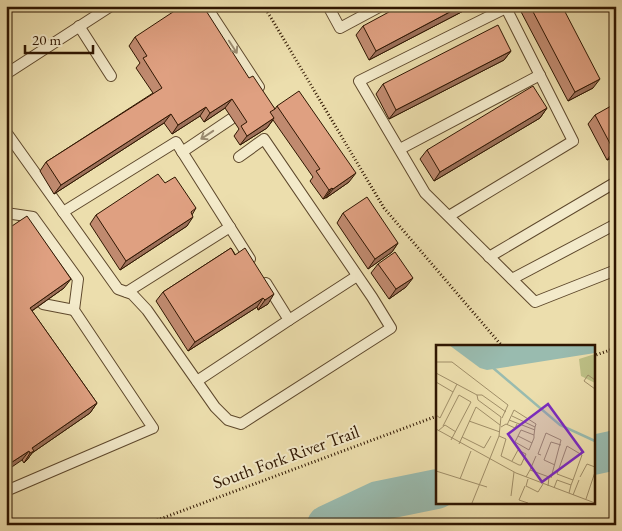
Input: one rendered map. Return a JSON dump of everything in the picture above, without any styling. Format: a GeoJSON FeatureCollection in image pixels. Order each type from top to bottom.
{"type":"FeatureCollection","features":[{"type":"Feature","properties":{"kind":"lane"},"geometry":{"type":"LineString","coordinates":[[6,74],[110,6]]}},
{"type":"Feature","properties":{"kind":"lane"},"geometry":{"type":"LineString","coordinates":[[206,6],[254,79],[262,93],[262,97]]}},
{"type":"Feature","properties":{"kind":"lane"},"geometry":{"type":"LineString","coordinates":[[328,6],[340,28],[381,6]]}},
{"type":"Feature","properties":{"kind":"lane"},"geometry":{"type":"LineString","coordinates":[[449,216],[573,141],[506,8],[359,81],[426,193],[534,302],[616,270]]}},
{"type":"Feature","properties":{"kind":"lane"},"geometry":{"type":"LineString","coordinates":[[79,26],[112,76]]}},
{"type":"Feature","properties":{"kind":"lane"},"geometry":{"type":"LineString","coordinates":[[400,149],[540,76]]}},
{"type":"Feature","properties":{"kind":"lane"},"geometry":{"type":"LineString","coordinates":[[182,152],[231,119]]}},
{"type":"Feature","properties":{"kind":"lane"},"geometry":{"type":"LineString","coordinates":[[6,132],[118,289],[132,294],[147,310],[215,407],[228,420],[241,424],[391,328],[264,139],[239,157]]}},
{"type":"Feature","properties":{"kind":"lane"},"geometry":{"type":"LineString","coordinates":[[63,212],[176,142],[289,320]]}},
{"type":"Feature","properties":{"kind":"lane"},"geometry":{"type":"LineString","coordinates":[[489,257],[616,182]]}},
{"type":"Feature","properties":{"kind":"lane"},"geometry":{"type":"LineString","coordinates":[[6,212],[33,217],[78,278],[74,310],[153,428],[6,491]]}},
{"type":"Feature","properties":{"kind":"lane"},"geometry":{"type":"LineString","coordinates":[[512,279],[616,224]]}},
{"type":"Feature","properties":{"kind":"lane"},"geometry":{"type":"LineString","coordinates":[[127,292],[230,226]]}},
{"type":"Feature","properties":{"kind":"lane"},"geometry":{"type":"LineString","coordinates":[[197,382],[357,276]]}},
{"type":"Feature","properties":{"kind":"lane"},"geometry":{"type":"LineString","coordinates":[[43,304],[74,310]]}},
{"type":"Feature","properties":{"kind":"path"},"geometry":{"type":"LineString","coordinates":[[264,6],[384,208],[501,345]]}},
{"type":"Feature","properties":{"kind":"path"},"geometry":{"type":"LineString","coordinates":[[594,356],[616,348]]}},
{"type":"Feature","properties":{"kind":"path","name":"South Fork River Trail"},"geometry":{"type":"LineString","coordinates":[[144,525],[436,416]]}},
{"type":"Feature","properties":{"kind":"building"},"geometry":{"type":"Polygon","coordinates":[[[182,6],[203,6],[249,78],[253,76],[275,109],[270,112],[274,118],[247,136],[241,126],[247,122],[232,99],[210,113],[206,107],[178,125],[171,114],[61,185],[46,162],[162,88],[143,58],[147,56],[135,37],[182,6]]]}},
{"type":"Feature","properties":{"kind":"building"},"geometry":{"type":"Polygon","coordinates":[[[400,6],[461,6],[376,51],[363,26],[400,6]]]}},
{"type":"Feature","properties":{"kind":"building"},"geometry":{"type":"Polygon","coordinates":[[[530,6],[562,6],[600,79],[575,92],[530,6]]]}},
{"type":"Feature","properties":{"kind":"building"},"geometry":{"type":"Polygon","coordinates":[[[498,25],[511,51],[396,110],[383,84],[498,25]]]}},
{"type":"Feature","properties":{"kind":"building"},"geometry":{"type":"Polygon","coordinates":[[[533,86],[547,108],[440,172],[427,150],[533,86]]]}},
{"type":"Feature","properties":{"kind":"building"},"geometry":{"type":"Polygon","coordinates":[[[299,91],[356,173],[333,189],[329,190],[316,171],[320,169],[277,106],[299,91]]]}},
{"type":"Feature","properties":{"kind":"building"},"geometry":{"type":"Polygon","coordinates":[[[611,106],[616,114],[616,150],[614,151],[595,115],[611,106]]]}},
{"type":"Feature","properties":{"kind":"building"},"geometry":{"type":"Polygon","coordinates":[[[158,174],[165,183],[175,177],[196,208],[191,212],[193,217],[126,261],[96,215],[158,174]]]}},
{"type":"Feature","properties":{"kind":"building"},"geometry":{"type":"Polygon","coordinates":[[[367,197],[398,243],[375,259],[343,213],[367,197]]]}},
{"type":"Feature","properties":{"kind":"building"},"geometry":{"type":"Polygon","coordinates":[[[27,216],[71,279],[30,308],[97,403],[32,448],[34,451],[30,453],[29,451],[6,466],[6,230],[27,216]]]}},
{"type":"Feature","properties":{"kind":"building"},"geometry":{"type":"Polygon","coordinates":[[[231,248],[235,255],[245,248],[274,294],[265,300],[263,298],[195,342],[163,292],[231,248]]]}},
{"type":"Feature","properties":{"kind":"building"},"geometry":{"type":"Polygon","coordinates":[[[395,252],[413,278],[396,289],[378,264],[395,252]]]}},
{"type":"Feature","properties":{"kind":"waterway"},"geometry":{"type":"LineString","coordinates":[[594,455],[616,450]]}},
{"type":"Feature","properties":{"kind":"waterway"},"geometry":{"type":"LineString","coordinates":[[327,525],[378,501],[436,489]]}}]}
